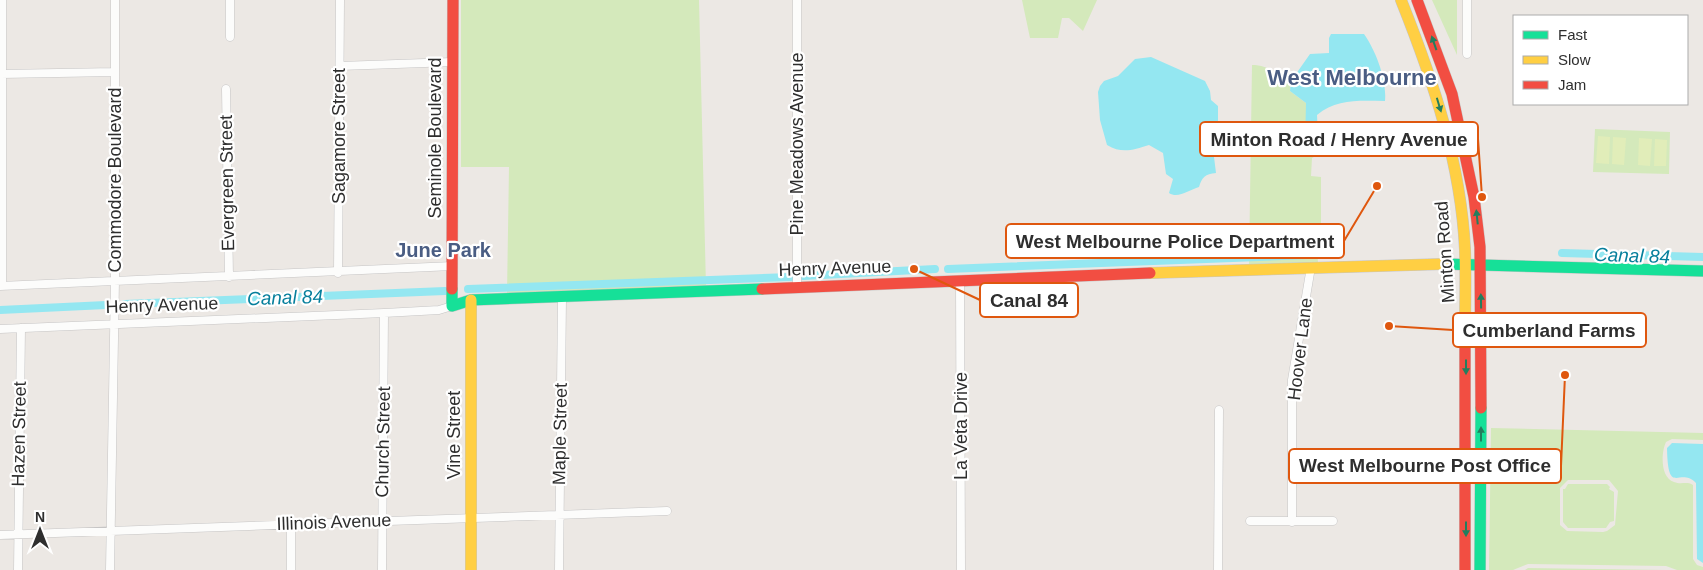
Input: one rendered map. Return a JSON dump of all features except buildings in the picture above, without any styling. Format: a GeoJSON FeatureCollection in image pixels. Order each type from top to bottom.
{"type":"FeatureCollection","features":[{"type":"Feature","properties":{"kind":"street"},"geometry":{"type":"LineString","coordinates":[[2,0],[1,286],[115,280],[338,273],[453,266]]}},
{"type":"Feature","properties":{"kind":"street","name":"Commodore Boulevard"},"geometry":{"type":"LineString","coordinates":[[110,570],[115,280],[115,0]]}},
{"type":"Feature","properties":{"kind":"street"},"geometry":{"type":"LineString","coordinates":[[230,0],[230,37]]}},
{"type":"Feature","properties":{"kind":"street","name":"Sagamore Street"},"geometry":{"type":"LineString","coordinates":[[338,273],[340,0]]}},
{"type":"Feature","properties":{"kind":"street","name":"Seminole Boulevard"},"geometry":{"type":"LineString","coordinates":[[452,306],[453,0]]}},
{"type":"Feature","properties":{"kind":"street","name":"Pine Meadows Avenue"},"geometry":{"type":"LineString","coordinates":[[797,0],[797,287]]}},
{"type":"Feature","properties":{"kind":"street","name":"Minton Road"},"geometry":{"type":"LineString","coordinates":[[1401,0],[1412,26],[1444,122],[1458,190],[1467,266],[1465,570]]}},
{"type":"Feature","properties":{"kind":"street","name":"Minton Road"},"geometry":{"type":"LineString","coordinates":[[1417,0],[1452,94],[1474,197],[1480,266],[1480,570]]}},
{"type":"Feature","properties":{"kind":"street"},"geometry":{"type":"LineString","coordinates":[[1467,0],[1467,54]]}},
{"type":"Feature","properties":{"kind":"street"},"geometry":{"type":"LineString","coordinates":[[1412,26],[1424,15]]}},
{"type":"Feature","properties":{"kind":"street"},"geometry":{"type":"LineString","coordinates":[[340,66],[453,62]]}},
{"type":"Feature","properties":{"kind":"street"},"geometry":{"type":"LineString","coordinates":[[2,74],[115,72]]}},
{"type":"Feature","properties":{"kind":"street","name":"Evergreen Street"},"geometry":{"type":"LineString","coordinates":[[226,89],[229,277]]}},
{"type":"Feature","properties":{"kind":"street","name":"Henry Avenue"},"geometry":{"type":"LineString","coordinates":[[0,329],[384,314],[439,310],[472,300],[562,298],[1311,267],[1480,266],[1703,271]]}},
{"type":"Feature","properties":{"kind":"street","name":"Hoover Lane"},"geometry":{"type":"LineString","coordinates":[[1292,522],[1292,380],[1311,267]]}},
{"type":"Feature","properties":{"kind":"street","name":"La Veta Drive"},"geometry":{"type":"LineString","coordinates":[[960,281],[961,570]]}},
{"type":"Feature","properties":{"kind":"street","name":"Maple Street"},"geometry":{"type":"LineString","coordinates":[[559,570],[562,298]]}},
{"type":"Feature","properties":{"kind":"street","name":"Vine Street"},"geometry":{"type":"LineString","coordinates":[[471,570],[472,300]]}},
{"type":"Feature","properties":{"kind":"street","name":"Church Street"},"geometry":{"type":"LineString","coordinates":[[382,570],[384,314]]}},
{"type":"Feature","properties":{"kind":"street","name":"Hazen Street"},"geometry":{"type":"LineString","coordinates":[[18,570],[21,328]]}},
{"type":"Feature","properties":{"kind":"street"},"geometry":{"type":"LineString","coordinates":[[1218,410],[1218,570]]}},
{"type":"Feature","properties":{"kind":"street","name":"Illinois Avenue"},"geometry":{"type":"LineString","coordinates":[[0,536],[291,523],[667,511]]}},
{"type":"Feature","properties":{"kind":"street"},"geometry":{"type":"LineString","coordinates":[[1250,521],[1333,521]]}},
{"type":"Feature","properties":{"kind":"street"},"geometry":{"type":"LineString","coordinates":[[291,523],[291,570]]}},
{"type":"Feature","properties":{"kind":"green space"},"geometry":{"type":"Polygon","coordinates":[[[461,0],[699,0],[706,287],[507,294],[509,167],[461,167],[461,0]]]}},
{"type":"Feature","properties":{"kind":"green space"},"geometry":{"type":"Polygon","coordinates":[[[1022,0],[1097,0],[1083,31],[1069,18],[1062,18],[1058,38],[1030,38],[1022,0]]]}},
{"type":"Feature","properties":{"kind":"green space"},"geometry":{"type":"Polygon","coordinates":[[[1432,0],[1457,0],[1457,55],[1432,0]]]}},
{"type":"Feature","properties":{"kind":"green space"},"geometry":{"type":"Polygon","coordinates":[[[1252,65],[1270,69],[1291,82],[1290,91],[1306,103],[1309,152],[1314,157],[1312,158],[1311,176],[1321,177],[1321,224],[1316,224],[1318,263],[1249,265],[1252,65]]]}},
{"type":"Feature","properties":{"kind":"green space"},"geometry":{"type":"Polygon","coordinates":[[[1595,129],[1670,132],[1669,174],[1593,172],[1595,129]]]}},
{"type":"Feature","properties":{"kind":"green space"},"geometry":{"type":"Polygon","coordinates":[[[1598,136],[1610,137],[1609,164],[1596,163],[1598,136]]]}},
{"type":"Feature","properties":{"kind":"green space"},"geometry":{"type":"Polygon","coordinates":[[[1613,137],[1626,138],[1624,165],[1612,164],[1613,137]]]}},
{"type":"Feature","properties":{"kind":"green space"},"geometry":{"type":"Polygon","coordinates":[[[1639,138],[1652,139],[1650,166],[1638,165],[1639,138]]]}},
{"type":"Feature","properties":{"kind":"green space"},"geometry":{"type":"Polygon","coordinates":[[[1655,139],[1667,140],[1666,166],[1654,166],[1655,139]]]}},
{"type":"Feature","properties":{"kind":"green space"},"geometry":{"type":"Polygon","coordinates":[[[1491,428],[1703,433],[1703,440],[1672,439],[1666,442],[1663,452],[1663,464],[1669,480],[1693,485],[1693,559],[1697,565],[1703,567],[1703,570],[1677,570],[1666,566],[1528,564],[1513,570],[1489,570],[1491,428]],[[1568,480],[1560,488],[1560,525],[1567,531],[1603,532],[1615,525],[1618,491],[1609,480],[1568,480]]]}},
{"type":"Feature","properties":{"kind":"green space"},"geometry":{"type":"Polygon","coordinates":[[[1568,484],[1607,484],[1610,487],[1609,489],[1614,492],[1614,521],[1610,522],[1606,528],[1568,528],[1563,522],[1563,489],[1568,484]]]}},
{"type":"Feature","properties":{"kind":"green space"},"geometry":{"type":"Polygon","coordinates":[[[1528,568],[1666,570],[1525,570],[1528,568]]]}},
{"type":"Feature","properties":{"kind":"water"},"geometry":{"type":"Polygon","coordinates":[[[1331,34],[1364,34],[1380,66],[1385,101],[1341,103],[1317,115],[1319,157],[1314,157],[1305,145],[1306,103],[1290,91],[1291,81],[1310,54],[1329,53],[1329,38],[1331,34]]]}},
{"type":"Feature","properties":{"kind":"water"},"geometry":{"type":"Polygon","coordinates":[[[1151,57],[1205,81],[1210,91],[1211,100],[1218,106],[1218,143],[1214,157],[1216,173],[1204,177],[1199,187],[1180,195],[1169,193],[1173,179],[1166,174],[1163,153],[1149,145],[1133,150],[1112,148],[1107,145],[1100,120],[1098,92],[1104,81],[1118,76],[1135,59],[1151,57]]]}},
{"type":"Feature","properties":{"kind":"water"},"geometry":{"type":"Polygon","coordinates":[[[1672,443],[1703,444],[1703,563],[1697,559],[1696,483],[1684,477],[1672,477],[1668,463],[1667,448],[1672,443]]]}},
{"type":"Feature","properties":{"kind":"waterway","name":"Canal 84"},"geometry":{"type":"LineString","coordinates":[[1562,253],[1703,257]]}},
{"type":"Feature","properties":{"kind":"waterway","name":"Canal 84"},"geometry":{"type":"LineString","coordinates":[[948,269],[1333,254]]}},
{"type":"Feature","properties":{"kind":"waterway","name":"Canal 84"},"geometry":{"type":"LineString","coordinates":[[803,276],[935,269]]}},
{"type":"Feature","properties":{"kind":"waterway","name":"Canal 84"},"geometry":{"type":"LineString","coordinates":[[468,289],[791,277]]}},
{"type":"Feature","properties":{"kind":"waterway","name":"Canal 84"},"geometry":{"type":"LineString","coordinates":[[125,304],[445,291]]}},
{"type":"Feature","properties":{"kind":"waterway","name":"Canal 84"},"geometry":{"type":"LineString","coordinates":[[0,310],[106,305]]}},
{"type":"Feature","properties":{"kind":"traffic: fast"},"geometry":{"type":"LineString","coordinates":[[1444,264],[1703,271]]}},
{"type":"Feature","properties":{"kind":"traffic: fast"},"geometry":{"type":"LineString","coordinates":[[452,289],[452,306],[471,300],[762,289]]}},
{"type":"Feature","properties":{"kind":"traffic: fast"},"geometry":{"type":"LineString","coordinates":[[1480,570],[1481,408]]}},
{"type":"Feature","properties":{"kind":"traffic: slow"},"geometry":{"type":"LineString","coordinates":[[1401,0],[1444,122],[1458,185],[1465,250],[1465,337]]}},
{"type":"Feature","properties":{"kind":"traffic: slow"},"geometry":{"type":"LineString","coordinates":[[1150,273],[1444,264]]}},
{"type":"Feature","properties":{"kind":"traffic: slow"},"geometry":{"type":"LineString","coordinates":[[471,300],[471,570]]}},
{"type":"Feature","properties":{"kind":"traffic: jam"},"geometry":{"type":"LineString","coordinates":[[452,289],[453,0]]}},
{"type":"Feature","properties":{"kind":"traffic: jam"},"geometry":{"type":"LineString","coordinates":[[1417,0],[1452,94],[1474,197],[1480,247],[1481,408]]}},
{"type":"Feature","properties":{"kind":"traffic: jam"},"geometry":{"type":"LineString","coordinates":[[762,289],[1150,273]]}},
{"type":"Feature","properties":{"kind":"traffic: jam"},"geometry":{"type":"LineString","coordinates":[[1465,337],[1465,570]]}},
{"type":"Feature","properties":{"kind":"place","name":"West Melbourne Police Department"},"geometry":{"type":"Point","coordinates":[1377,186]}},
{"type":"Feature","properties":{"kind":"place","name":"Minton Road / Henry Avenue"},"geometry":{"type":"Point","coordinates":[1482,197]}},
{"type":"Feature","properties":{"kind":"place","name":"Canal 84"},"geometry":{"type":"Point","coordinates":[914,269]}},
{"type":"Feature","properties":{"kind":"place","name":"Cumberland Farms"},"geometry":{"type":"Point","coordinates":[1389,326]}},
{"type":"Feature","properties":{"kind":"place","name":"West Melbourne Post Office"},"geometry":{"type":"Point","coordinates":[1565,375]}},
{"type":"Feature","properties":{"kind":"district","name":"West Melbourne"},"geometry":{"type":"Point","coordinates":[1352,77]}},
{"type":"Feature","properties":{"kind":"district","name":"June Park"},"geometry":{"type":"Point","coordinates":[443,250]}}]}
